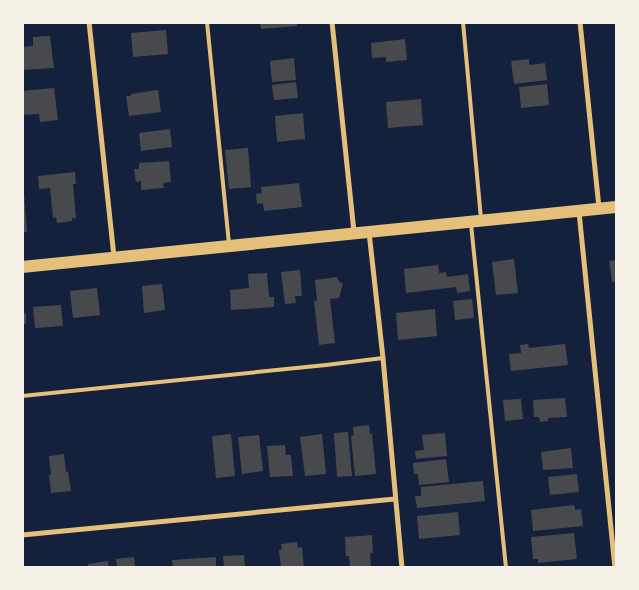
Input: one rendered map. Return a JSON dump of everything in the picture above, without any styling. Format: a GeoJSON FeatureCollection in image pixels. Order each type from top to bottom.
{"type":"FeatureCollection","features":[{"type":"Feature","properties":{"kind":"main road"},"geometry":{"type":"LineString","coordinates":[[22,267],[616,207]]}},
{"type":"Feature","properties":{"kind":"street"},"geometry":{"type":"LineString","coordinates":[[89,22],[114,258]]}},
{"type":"Feature","properties":{"kind":"street"},"geometry":{"type":"LineString","coordinates":[[332,22],[354,232]]}},
{"type":"Feature","properties":{"kind":"street"},"geometry":{"type":"LineString","coordinates":[[580,22],[599,208]]}},
{"type":"Feature","properties":{"kind":"street"},"geometry":{"type":"LineString","coordinates":[[578,210],[615,568]]}},
{"type":"Feature","properties":{"kind":"street"},"geometry":{"type":"LineString","coordinates":[[369,231],[383,358],[402,568]]}},
{"type":"Feature","properties":{"kind":"street"},"geometry":{"type":"LineString","coordinates":[[22,534],[395,499]]}},
{"type":"Feature","properties":{"kind":"lane"},"geometry":{"type":"LineString","coordinates":[[207,22],[229,245]]}},
{"type":"Feature","properties":{"kind":"lane"},"geometry":{"type":"LineString","coordinates":[[463,22],[476,221],[506,568]]}},
{"type":"Feature","properties":{"kind":"lane"},"geometry":{"type":"LineString","coordinates":[[22,396],[383,358]]}},
{"type":"Feature","properties":{"kind":"building"},"geometry":{"type":"Polygon","coordinates":[[[260,22],[296,22],[297,26],[261,29],[260,22]]]}},
{"type":"Feature","properties":{"kind":"building"},"geometry":{"type":"Polygon","coordinates":[[[166,30],[168,54],[133,57],[131,33],[166,30]]]}},
{"type":"Feature","properties":{"kind":"building"},"geometry":{"type":"Polygon","coordinates":[[[50,36],[54,68],[22,70],[22,47],[33,46],[33,37],[50,36]]]}},
{"type":"Feature","properties":{"kind":"building"},"geometry":{"type":"Polygon","coordinates":[[[405,39],[407,60],[386,62],[386,57],[372,58],[371,43],[405,39]]]}},
{"type":"Feature","properties":{"kind":"building"},"geometry":{"type":"Polygon","coordinates":[[[294,58],[296,80],[272,82],[270,61],[294,58]]]}},
{"type":"Feature","properties":{"kind":"building"},"geometry":{"type":"Polygon","coordinates":[[[529,59],[529,65],[545,63],[547,80],[514,84],[511,61],[529,59]]]}},
{"type":"Feature","properties":{"kind":"building"},"geometry":{"type":"Polygon","coordinates":[[[296,82],[298,98],[274,100],[272,85],[296,82]]]}},
{"type":"Feature","properties":{"kind":"building"},"geometry":{"type":"Polygon","coordinates":[[[547,84],[549,105],[521,108],[519,87],[547,84]]]}},
{"type":"Feature","properties":{"kind":"building"},"geometry":{"type":"Polygon","coordinates":[[[54,88],[58,120],[40,122],[39,114],[22,115],[22,91],[54,88]]]}},
{"type":"Feature","properties":{"kind":"building"},"geometry":{"type":"Polygon","coordinates":[[[158,90],[161,112],[129,116],[126,96],[158,90]]]}},
{"type":"Feature","properties":{"kind":"building"},"geometry":{"type":"Polygon","coordinates":[[[421,99],[423,125],[388,128],[386,102],[421,99]]]}},
{"type":"Feature","properties":{"kind":"building"},"geometry":{"type":"Polygon","coordinates":[[[303,113],[305,139],[277,142],[275,116],[303,113]]]}},
{"type":"Feature","properties":{"kind":"building"},"geometry":{"type":"Polygon","coordinates":[[[170,129],[172,147],[141,151],[139,133],[170,129]]]}},
{"type":"Feature","properties":{"kind":"building"},"geometry":{"type":"Polygon","coordinates":[[[248,148],[251,187],[229,189],[225,150],[248,148]]]}},
{"type":"Feature","properties":{"kind":"building"},"geometry":{"type":"Polygon","coordinates":[[[169,161],[171,182],[163,183],[164,188],[141,190],[141,181],[136,182],[134,169],[139,169],[139,163],[169,161]]]}},
{"type":"Feature","properties":{"kind":"building"},"geometry":{"type":"Polygon","coordinates":[[[75,172],[76,184],[73,184],[76,218],[72,218],[72,221],[57,223],[56,217],[53,218],[50,188],[39,189],[38,176],[75,172]]]}},
{"type":"Feature","properties":{"kind":"building"},"geometry":{"type":"Polygon","coordinates":[[[299,183],[302,207],[264,211],[263,203],[257,204],[256,194],[262,193],[261,187],[299,183]]]}},
{"type":"Feature","properties":{"kind":"building"},"geometry":{"type":"Polygon","coordinates":[[[22,192],[24,192],[27,232],[22,232],[22,192]]]}},
{"type":"Feature","properties":{"kind":"building"},"geometry":{"type":"Polygon","coordinates":[[[514,259],[518,293],[496,295],[492,262],[514,259]]]}},
{"type":"Feature","properties":{"kind":"building"},"geometry":{"type":"Polygon","coordinates":[[[616,260],[616,282],[612,282],[609,261],[616,260]]]}},
{"type":"Feature","properties":{"kind":"building"},"geometry":{"type":"Polygon","coordinates":[[[438,265],[439,273],[446,272],[447,277],[468,274],[470,291],[457,293],[456,287],[406,293],[404,269],[438,265]]]}},
{"type":"Feature","properties":{"kind":"building"},"geometry":{"type":"Polygon","coordinates":[[[300,270],[302,296],[295,296],[296,303],[285,304],[281,272],[300,270]]]}},
{"type":"Feature","properties":{"kind":"building"},"geometry":{"type":"Polygon","coordinates":[[[267,273],[269,297],[274,297],[274,307],[231,310],[230,290],[249,288],[248,274],[267,273]]]}},
{"type":"Feature","properties":{"kind":"building"},"geometry":{"type":"Polygon","coordinates":[[[337,277],[339,282],[343,283],[339,298],[330,299],[335,343],[319,345],[314,301],[317,301],[315,280],[337,277]]]}},
{"type":"Feature","properties":{"kind":"building"},"geometry":{"type":"Polygon","coordinates":[[[162,284],[165,310],[144,313],[142,286],[162,284]]]}},
{"type":"Feature","properties":{"kind":"building"},"geometry":{"type":"Polygon","coordinates":[[[97,288],[100,315],[73,318],[70,291],[97,288]]]}},
{"type":"Feature","properties":{"kind":"building"},"geometry":{"type":"Polygon","coordinates":[[[472,299],[474,318],[455,320],[453,301],[472,299]]]}},
{"type":"Feature","properties":{"kind":"building"},"geometry":{"type":"Polygon","coordinates":[[[61,305],[63,326],[35,328],[33,307],[61,305]]]}},
{"type":"Feature","properties":{"kind":"building"},"geometry":{"type":"Polygon","coordinates":[[[435,309],[437,336],[398,340],[396,313],[435,309]]]}},
{"type":"Feature","properties":{"kind":"building"},"geometry":{"type":"Polygon","coordinates":[[[26,313],[26,324],[22,324],[22,314],[26,313]]]}},
{"type":"Feature","properties":{"kind":"building"},"geometry":{"type":"Polygon","coordinates":[[[528,344],[529,348],[565,344],[568,365],[511,371],[509,354],[521,353],[520,345],[528,344]]]}},
{"type":"Feature","properties":{"kind":"building"},"geometry":{"type":"Polygon","coordinates":[[[565,398],[567,417],[548,418],[548,421],[540,422],[539,417],[534,417],[533,400],[565,398]]]}},
{"type":"Feature","properties":{"kind":"building"},"geometry":{"type":"Polygon","coordinates":[[[521,399],[523,419],[505,421],[503,400],[521,399]]]}},
{"type":"Feature","properties":{"kind":"building"},"geometry":{"type":"Polygon","coordinates":[[[369,425],[370,434],[372,433],[376,474],[355,476],[351,436],[354,435],[353,427],[369,425]]]}},
{"type":"Feature","properties":{"kind":"building"},"geometry":{"type":"Polygon","coordinates":[[[348,432],[352,476],[337,477],[334,433],[348,432]]]}},
{"type":"Feature","properties":{"kind":"building"},"geometry":{"type":"Polygon","coordinates":[[[445,433],[447,456],[416,459],[415,451],[424,450],[422,435],[445,433]]]}},
{"type":"Feature","properties":{"kind":"building"},"geometry":{"type":"Polygon","coordinates":[[[231,434],[235,476],[216,478],[212,436],[231,434]]]}},
{"type":"Feature","properties":{"kind":"building"},"geometry":{"type":"Polygon","coordinates":[[[322,434],[326,474],[305,476],[300,437],[322,434]]]}},
{"type":"Feature","properties":{"kind":"building"},"geometry":{"type":"Polygon","coordinates":[[[259,435],[263,471],[242,474],[238,437],[259,435]]]}},
{"type":"Feature","properties":{"kind":"building"},"geometry":{"type":"Polygon","coordinates":[[[285,445],[286,455],[291,455],[293,476],[270,477],[267,446],[285,445]]]}},
{"type":"Feature","properties":{"kind":"building"},"geometry":{"type":"Polygon","coordinates":[[[571,448],[573,468],[543,470],[541,452],[571,448]]]}},
{"type":"Feature","properties":{"kind":"building"},"geometry":{"type":"Polygon","coordinates":[[[64,454],[71,491],[51,493],[49,456],[64,454]]]}},
{"type":"Feature","properties":{"kind":"building"},"geometry":{"type":"Polygon","coordinates":[[[446,459],[449,482],[419,485],[418,474],[414,474],[413,463],[446,459]]]}},
{"type":"Feature","properties":{"kind":"building"},"geometry":{"type":"Polygon","coordinates":[[[577,474],[579,492],[550,495],[548,477],[577,474]]]}},
{"type":"Feature","properties":{"kind":"building"},"geometry":{"type":"Polygon","coordinates":[[[483,481],[485,501],[417,508],[415,496],[421,496],[421,487],[483,481]]]}},
{"type":"Feature","properties":{"kind":"building"},"geometry":{"type":"Polygon","coordinates":[[[574,505],[575,510],[581,509],[583,526],[533,531],[531,510],[574,505]]]}},
{"type":"Feature","properties":{"kind":"building"},"geometry":{"type":"Polygon","coordinates":[[[458,512],[460,535],[419,539],[417,516],[458,512]]]}},
{"type":"Feature","properties":{"kind":"building"},"geometry":{"type":"Polygon","coordinates":[[[574,533],[577,559],[538,563],[538,559],[533,559],[531,537],[574,533]]]}},
{"type":"Feature","properties":{"kind":"building"},"geometry":{"type":"Polygon","coordinates":[[[372,535],[373,553],[370,553],[371,568],[350,568],[349,556],[346,556],[345,537],[372,535]]]}},
{"type":"Feature","properties":{"kind":"building"},"geometry":{"type":"Polygon","coordinates":[[[297,542],[298,548],[302,547],[304,568],[281,568],[279,550],[282,549],[281,544],[297,542]]]}},
{"type":"Feature","properties":{"kind":"building"},"geometry":{"type":"Polygon","coordinates":[[[244,555],[245,568],[224,568],[223,556],[244,555]]]}},
{"type":"Feature","properties":{"kind":"building"},"geometry":{"type":"Polygon","coordinates":[[[134,557],[135,568],[117,568],[116,559],[134,557]]]}},
{"type":"Feature","properties":{"kind":"building"},"geometry":{"type":"Polygon","coordinates":[[[216,557],[216,568],[173,568],[172,560],[216,557]]]}},
{"type":"Feature","properties":{"kind":"building"},"geometry":{"type":"Polygon","coordinates":[[[108,561],[109,568],[88,568],[88,564],[108,561]]]}}]}
